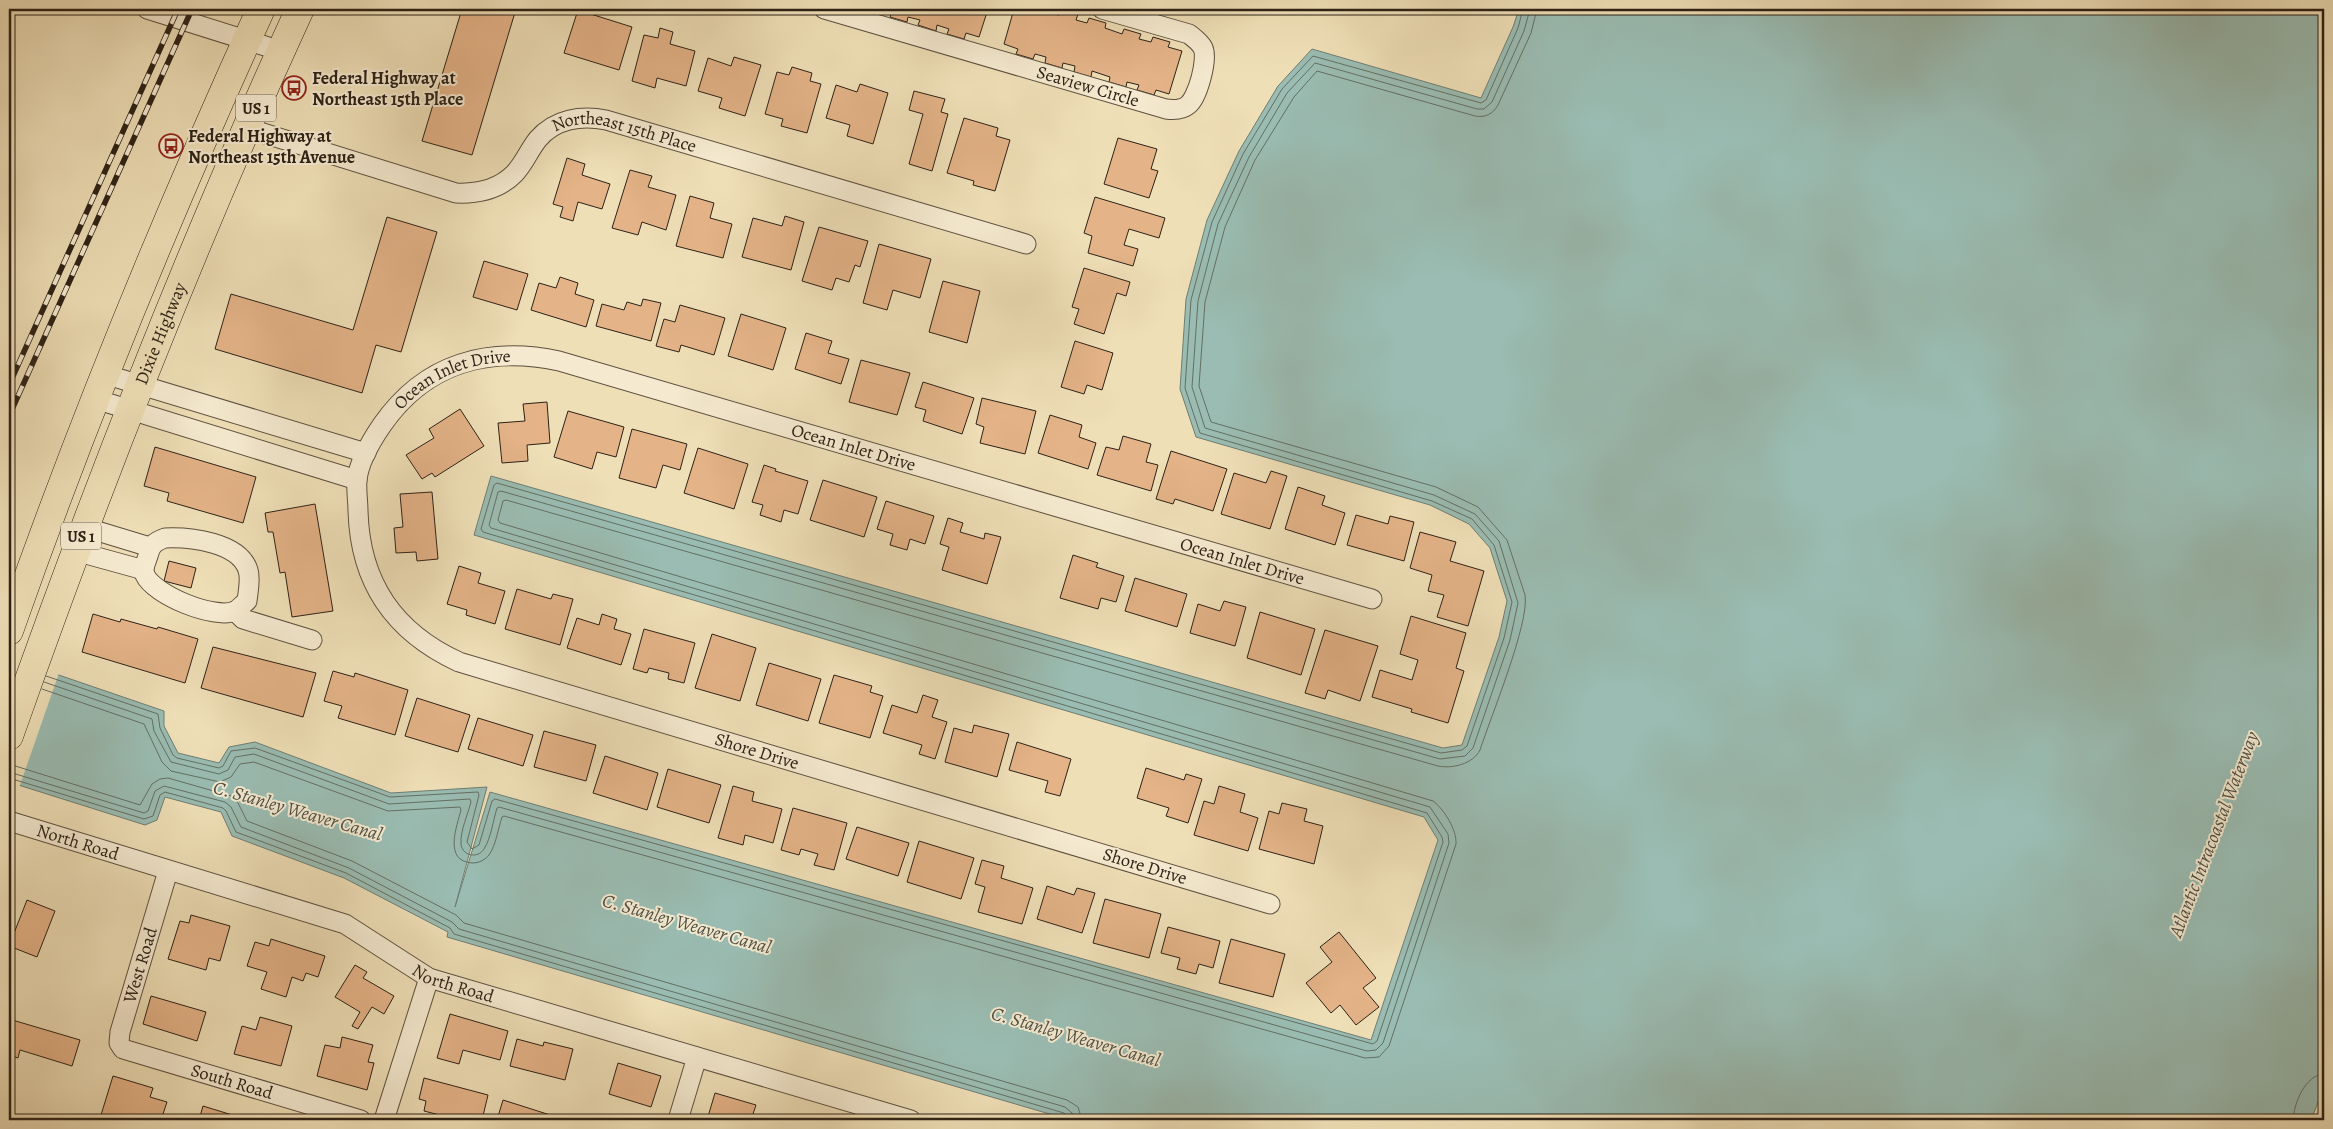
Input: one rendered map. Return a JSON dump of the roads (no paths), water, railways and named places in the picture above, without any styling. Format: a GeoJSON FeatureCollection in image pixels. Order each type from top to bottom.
{"type":"FeatureCollection","features":[{"type":"Feature","properties":{"kind":"main road","name":"Dixie Highway"},"geometry":{"type":"LineString","coordinates":[[9,631],[104,374],[165,228],[261,9]]}},
{"type":"Feature","properties":{"kind":"main road","name":"Dixie Highway"},"geometry":{"type":"LineString","coordinates":[[9,736],[80,539],[188,262],[300,9]]}},
{"type":"Feature","properties":{"kind":"street"},"geometry":{"type":"LineString","coordinates":[[147,9],[281,51]]}},
{"type":"Feature","properties":{"kind":"street","name":"Seaview Circle"},"geometry":{"type":"LineString","coordinates":[[824,9],[1166,109],[1182,109],[1190,104],[1195,96],[1206,58],[1203,48],[1198,41],[1189,34],[1102,9]]}},
{"type":"Feature","properties":{"kind":"street","name":"Northeast 15th Place"},"geometry":{"type":"LineString","coordinates":[[247,128],[456,193],[472,194],[487,191],[501,185],[513,176],[548,129],[576,118],[591,117],[1026,244]]}},
{"type":"Feature","properties":{"kind":"street","name":"Ocean Inlet Drive"},"geometry":{"type":"LineString","coordinates":[[357,480],[366,453],[391,413],[410,394],[431,378],[455,366],[480,358],[506,354],[533,356],[569,364],[1372,600]]}},
{"type":"Feature","properties":{"kind":"street"},"geometry":{"type":"LineString","coordinates":[[104,374],[134,397],[357,480]]}},
{"type":"Feature","properties":{"kind":"street"},"geometry":{"type":"LineString","coordinates":[[95,399],[134,397],[366,453]]}},
{"type":"Feature","properties":{"kind":"street","name":"Shore Drive"},"geometry":{"type":"LineString","coordinates":[[357,480],[358,532],[363,558],[379,595],[394,616],[413,635],[434,651],[458,662],[1270,904]]}},
{"type":"Feature","properties":{"kind":"street"},"geometry":{"type":"LineString","coordinates":[[165,538],[185,538],[213,543],[238,556],[248,570],[247,601],[234,611],[218,613],[189,605],[159,591],[144,573],[80,539],[152,544],[165,538]]}},
{"type":"Feature","properties":{"kind":"street"},"geometry":{"type":"LineString","coordinates":[[144,573],[152,544]]}},
{"type":"Feature","properties":{"kind":"street"},"geometry":{"type":"LineString","coordinates":[[234,611],[243,618],[312,640]]}},
{"type":"Feature","properties":{"kind":"street","name":"North Road"},"geometry":{"type":"LineString","coordinates":[[9,821],[345,924],[428,978],[911,1120]]}},
{"type":"Feature","properties":{"kind":"street","name":"West Road"},"geometry":{"type":"LineString","coordinates":[[132,1053],[123,1049],[119,1043],[120,1032],[168,871]]}},
{"type":"Feature","properties":{"kind":"street"},"geometry":{"type":"LineString","coordinates":[[384,1120],[428,978]]}},
{"type":"Feature","properties":{"kind":"street","name":"South Road"},"geometry":{"type":"LineString","coordinates":[[132,1053],[361,1120]]}},
{"type":"Feature","properties":{"kind":"street"},"geometry":{"type":"LineString","coordinates":[[678,1120],[697,1057]]}},
{"type":"Feature","properties":{"kind":"water"},"geometry":{"type":"Polygon","coordinates":[[[1519,9],[2324,9],[2324,1087],[2311,1120],[1070,1120],[447,937],[448,932],[344,878],[232,836],[221,812],[165,797],[157,820],[145,825],[9,782],[9,658],[164,711],[164,726],[178,753],[219,763],[229,747],[255,742],[391,793],[487,787],[455,907],[490,792],[1371,1040],[1438,840],[1424,817],[474,535],[491,476],[1443,748],[1462,745],[1499,637],[1507,601],[1490,548],[1469,524],[1430,505],[1196,437],[1180,389],[1186,299],[1207,220],[1239,151],[1278,86],[1312,49],[1481,98],[1513,27],[1519,9]]]}},
{"type":"Feature","properties":{"kind":"railway"},"geometry":{"type":"LineString","coordinates":[[9,385],[178,9]]}},
{"type":"Feature","properties":{"kind":"railway"},"geometry":{"type":"LineString","coordinates":[[9,416],[192,9]]}},
{"type":"Feature","properties":{"kind":"place","name":"Federal Highway at Northeast 15th Place"},"geometry":{"type":"Point","coordinates":[294,88]}},
{"type":"Feature","properties":{"kind":"place","name":"Federal Highway at Northeast 15th Avenue"},"geometry":{"type":"Point","coordinates":[171,146]}},
{"type":"Feature","properties":{"kind":"water label","name":"C. Stanley Weaver Canal"},"geometry":{"type":"Point","coordinates":[298,810]}},
{"type":"Feature","properties":{"kind":"water label","name":"Atlantic Intracoastal Waterway"},"geometry":{"type":"Point","coordinates":[2213,834]}},
{"type":"Feature","properties":{"kind":"water label","name":"C. Stanley Weaver Canal"},"geometry":{"type":"Point","coordinates":[687,923]}},
{"type":"Feature","properties":{"kind":"water label","name":"C. Stanley Weaver Canal"},"geometry":{"type":"Point","coordinates":[1076,1036]}}]}
